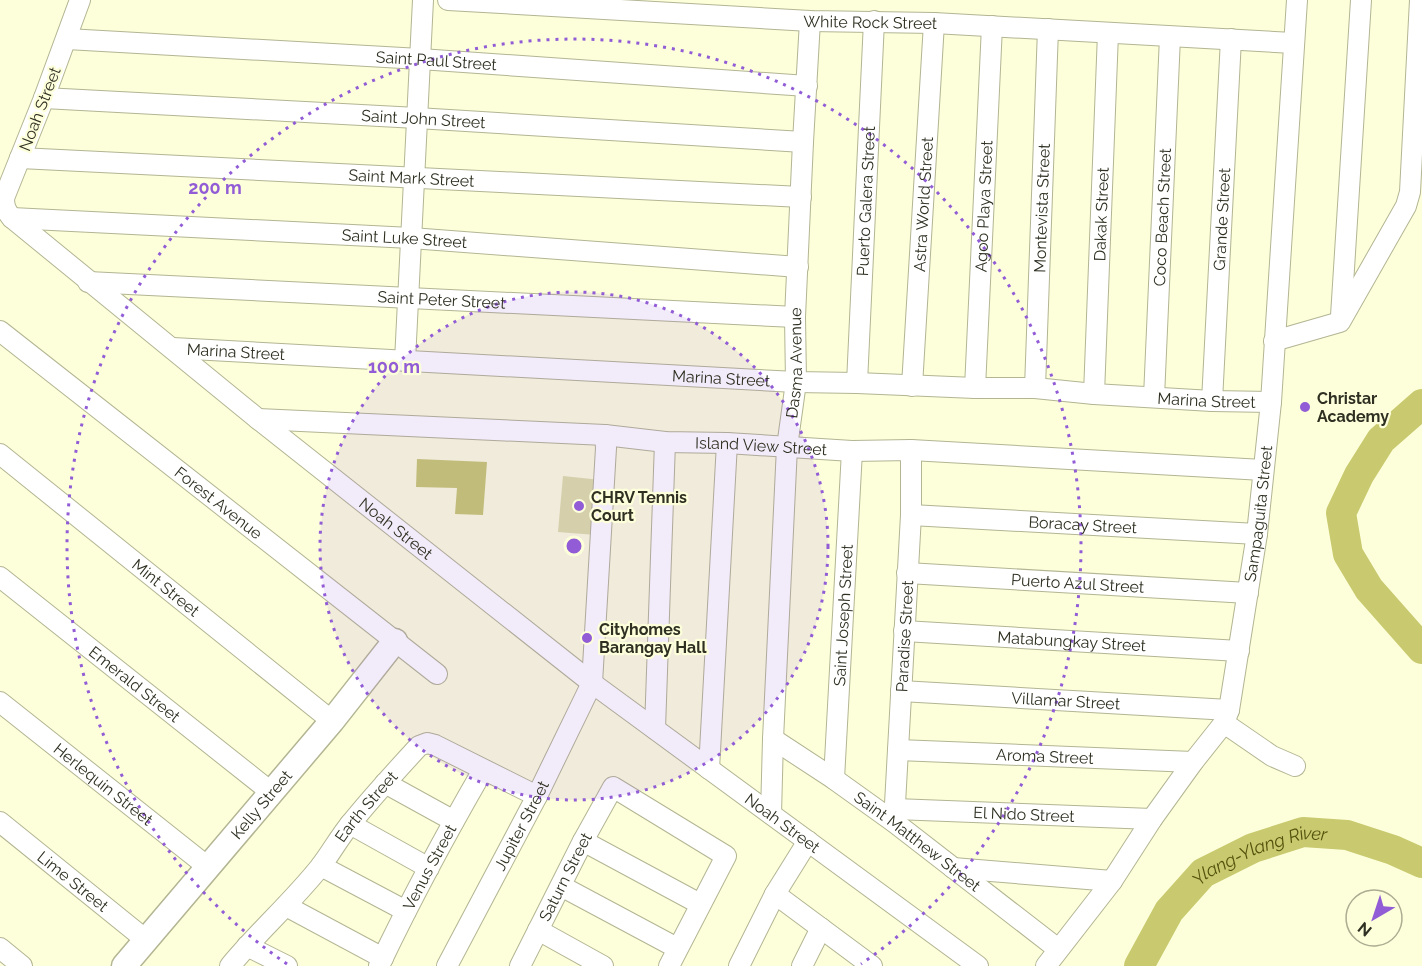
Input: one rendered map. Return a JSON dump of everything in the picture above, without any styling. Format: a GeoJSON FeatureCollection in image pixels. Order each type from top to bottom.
{"type":"FeatureCollection","features":[{"type":"Feature","properties":{"kind":"street","name":"Noah Street"},"geometry":{"type":"LineString","coordinates":[[80,0],[67,39],[4,198],[4,206],[12,218],[258,419],[592,683],[978,966]]}},
{"type":"Feature","properties":{"kind":"street"},"geometry":{"type":"LineString","coordinates":[[405,361],[423,0]]}},
{"type":"Feature","properties":{"kind":"street","name":"White Rock Street"},"geometry":{"type":"LineString","coordinates":[[448,0],[649,6],[810,21],[934,23],[1293,44]]}},
{"type":"Feature","properties":{"kind":"street","name":"Sampaguita Street"},"geometry":{"type":"LineString","coordinates":[[1046,966],[1112,881],[1152,819],[1227,716],[1257,534],[1271,402],[1297,0]]}},
{"type":"Feature","properties":{"kind":"street"},"geometry":{"type":"LineString","coordinates":[[1340,322],[1361,0]]}},
{"type":"Feature","properties":{"kind":"street"},"geometry":{"type":"LineString","coordinates":[[1274,341],[1340,322],[1406,206],[1410,192],[1420,0]]}},
{"type":"Feature","properties":{"kind":"street","name":"Dasma Avenue"},"geometry":{"type":"LineString","coordinates":[[771,814],[787,447],[796,382],[795,317],[802,142],[810,21]]}},
{"type":"Feature","properties":{"kind":"street","name":"Puerto Galera Street"},"geometry":{"type":"LineString","coordinates":[[857,383],[874,21]]}},
{"type":"Feature","properties":{"kind":"street","name":"Astra World Street"},"geometry":{"type":"LineString","coordinates":[[912,386],[934,23]]}},
{"type":"Feature","properties":{"kind":"street","name":"Agoo Playa Street"},"geometry":{"type":"LineString","coordinates":[[975,388],[992,26]]}},
{"type":"Feature","properties":{"kind":"street","name":"Montevista Street"},"geometry":{"type":"LineString","coordinates":[[1035,388],[1048,29]]}},
{"type":"Feature","properties":{"kind":"street","name":"Dakak Street"},"geometry":{"type":"LineString","coordinates":[[1094,394],[1108,33]]}},
{"type":"Feature","properties":{"kind":"street","name":"Coco Beach Street"},"geometry":{"type":"LineString","coordinates":[[1154,397],[1170,37]]}},
{"type":"Feature","properties":{"kind":"street","name":"Saint Paul Street"},"geometry":{"type":"LineString","coordinates":[[67,39],[420,59],[807,86]]}},
{"type":"Feature","properties":{"kind":"street","name":"Grande Street"},"geometry":{"type":"LineString","coordinates":[[1212,401],[1231,39]]}},
{"type":"Feature","properties":{"kind":"street","name":"Saint John Street"},"geometry":{"type":"LineString","coordinates":[[44,98],[802,142]]}},
{"type":"Feature","properties":{"kind":"street","name":"Saint Mark Street"},"geometry":{"type":"LineString","coordinates":[[21,158],[801,197]]}},
{"type":"Feature","properties":{"kind":"street","name":"Saint Luke Street"},"geometry":{"type":"LineString","coordinates":[[12,218],[411,238],[798,267]]}},
{"type":"Feature","properties":{"kind":"street","name":"Saint Peter Street"},"geometry":{"type":"LineString","coordinates":[[88,282],[795,317]]}},
{"type":"Feature","properties":{"kind":"street","name":"Forest Avenue"},"geometry":{"type":"LineString","coordinates":[[0,331],[437,674]]}},
{"type":"Feature","properties":{"kind":"street","name":"Marina Street"},"geometry":{"type":"LineString","coordinates":[[173,348],[796,382],[1035,388],[1212,401],[1271,402]]}},
{"type":"Feature","properties":{"kind":"street","name":"Island View Street"},"geometry":{"type":"LineString","coordinates":[[258,419],[605,435],[665,442],[727,443],[852,451],[911,450],[1263,470]]}},
{"type":"Feature","properties":{"kind":"street"},"geometry":{"type":"LineString","coordinates":[[592,683],[605,435]]}},
{"type":"Feature","properties":{"kind":"street"},"geometry":{"type":"LineString","coordinates":[[655,729],[665,442]]}},
{"type":"Feature","properties":{"kind":"street"},"geometry":{"type":"LineString","coordinates":[[709,769],[727,443]]}},
{"type":"Feature","properties":{"kind":"street","name":"Paradise Street"},"geometry":{"type":"LineString","coordinates":[[894,816],[911,515],[911,450]]}},
{"type":"Feature","properties":{"kind":"street","name":"Saint Joseph Street"},"geometry":{"type":"LineString","coordinates":[[834,779],[852,451]]}},
{"type":"Feature","properties":{"kind":"street","name":"Mint Street"},"geometry":{"type":"LineString","coordinates":[[0,454],[332,721]]}},
{"type":"Feature","properties":{"kind":"street","name":"Boracay Street"},"geometry":{"type":"LineString","coordinates":[[911,515],[1257,534]]}},
{"type":"Feature","properties":{"kind":"street","name":"Puerto Azul Street"},"geometry":{"type":"LineString","coordinates":[[908,573],[1248,593]]}},
{"type":"Feature","properties":{"kind":"street","name":"Emerald Street"},"geometry":{"type":"LineString","coordinates":[[0,576],[271,792]]}},
{"type":"Feature","properties":{"kind":"street","name":"Matabungkay Street"},"geometry":{"type":"LineString","coordinates":[[904,631],[1239,651]]}},
{"type":"Feature","properties":{"kind":"street","name":"Kelly Street"},"geometry":{"type":"LineString","coordinates":[[124,966],[332,721],[395,641]]}},
{"type":"Feature","properties":{"kind":"street","name":"Jupiter Street"},"geometry":{"type":"LineString","coordinates":[[447,966],[537,796],[592,683]]}},
{"type":"Feature","properties":{"kind":"street","name":"Villamar Street"},"geometry":{"type":"LineString","coordinates":[[901,691],[1227,716]]}},
{"type":"Feature","properties":{"kind":"street","name":"Herlequin Street"},"geometry":{"type":"LineString","coordinates":[[0,702],[208,867]]}},
{"type":"Feature","properties":{"kind":"street"},"geometry":{"type":"LineString","coordinates":[[1227,716],[1272,756],[1295,766]]}},
{"type":"Feature","properties":{"kind":"street","name":"Saint Matthew Street"},"geometry":{"type":"LineString","coordinates":[[773,739],[894,816],[953,868],[1058,949]]}},
{"type":"Feature","properties":{"kind":"street","name":"Earth Street"},"geometry":{"type":"LineString","coordinates":[[230,966],[321,866],[350,824],[419,746],[427,743],[435,745],[537,796]]}},
{"type":"Feature","properties":{"kind":"street","name":"Aroma Street"},"geometry":{"type":"LineString","coordinates":[[898,750],[1192,762]]}},
{"type":"Feature","properties":{"kind":"street","name":"Venus Street"},"geometry":{"type":"LineString","coordinates":[[381,962],[406,911],[483,770]]}},
{"type":"Feature","properties":{"kind":"street"},"geometry":{"type":"LineString","coordinates":[[385,783],[454,821]]}},
{"type":"Feature","properties":{"kind":"street","name":"Saturn Street"},"geometry":{"type":"LineString","coordinates":[[520,966],[613,787],[726,856],[700,904]]}},
{"type":"Feature","properties":{"kind":"street","name":"El Nido Street"},"geometry":{"type":"LineString","coordinates":[[894,816],[1152,819]]}},
{"type":"Feature","properties":{"kind":"street","name":"Lime Street"},"geometry":{"type":"LineString","coordinates":[[0,822],[146,940]]}},
{"type":"Feature","properties":{"kind":"street"},"geometry":{"type":"LineString","coordinates":[[350,824],[429,868]]}},
{"type":"Feature","properties":{"kind":"street"},"geometry":{"type":"LineString","coordinates":[[561,886],[673,957],[700,904],[583,841]]}},
{"type":"Feature","properties":{"kind":"street"},"geometry":{"type":"LineString","coordinates":[[739,966],[775,894],[808,841]]}},
{"type":"Feature","properties":{"kind":"street"},"geometry":{"type":"LineString","coordinates":[[321,866],[406,911]]}},
{"type":"Feature","properties":{"kind":"street"},"geometry":{"type":"LineString","coordinates":[[953,868],[1112,881]]}},
{"type":"Feature","properties":{"kind":"street"},"geometry":{"type":"LineString","coordinates":[[775,894],[866,964]]}},
{"type":"Feature","properties":{"kind":"street"},"geometry":{"type":"LineString","coordinates":[[286,906],[381,962]]}},
{"type":"Feature","properties":{"kind":"street"},"geometry":{"type":"LineString","coordinates":[[802,966],[821,928]]}},
{"type":"Feature","properties":{"kind":"street"},"geometry":{"type":"LineString","coordinates":[[538,930],[603,966]]}},
{"type":"Feature","properties":{"kind":"street"},"geometry":{"type":"LineString","coordinates":[[247,946],[287,966]]}},
{"type":"Feature","properties":{"kind":"street"},"geometry":{"type":"LineString","coordinates":[[0,948],[22,966]]}},
{"type":"Feature","properties":{"kind":"green space","name":"CHRV Tennis Court"},"geometry":{"type":"Polygon","coordinates":[[[563,476],[601,480],[596,535],[558,532],[563,476]]]}},
{"type":"Feature","properties":{"kind":"shaded area"},"geometry":{"type":"Polygon","coordinates":[[[417,459],[487,462],[483,515],[455,514],[457,488],[416,487],[417,459]]]}},
{"type":"Feature","properties":{"kind":"waterway","name":"Ylang-Ylang River"},"geometry":{"type":"LineString","coordinates":[[1422,404],[1381,440],[1359,475],[1341,513],[1348,554],[1369,589],[1422,649]]}},
{"type":"Feature","properties":{"kind":"waterway","name":"Ylang-Ylang River"},"geometry":{"type":"LineString","coordinates":[[1139,966],[1169,911],[1203,873],[1253,848],[1303,832],[1347,835],[1393,850],[1422,863]]}},
{"type":"Feature","properties":{"kind":"place","name":"Christar Academy"},"geometry":{"type":"Point","coordinates":[1305,407]}},
{"type":"Feature","properties":{"kind":"place","name":"CHRV Tennis Court"},"geometry":{"type":"Point","coordinates":[579,506]}},
{"type":"Feature","properties":{"kind":"place","name":"Cityhomes Barangay Hall"},"geometry":{"type":"Point","coordinates":[587,638]}}]}
